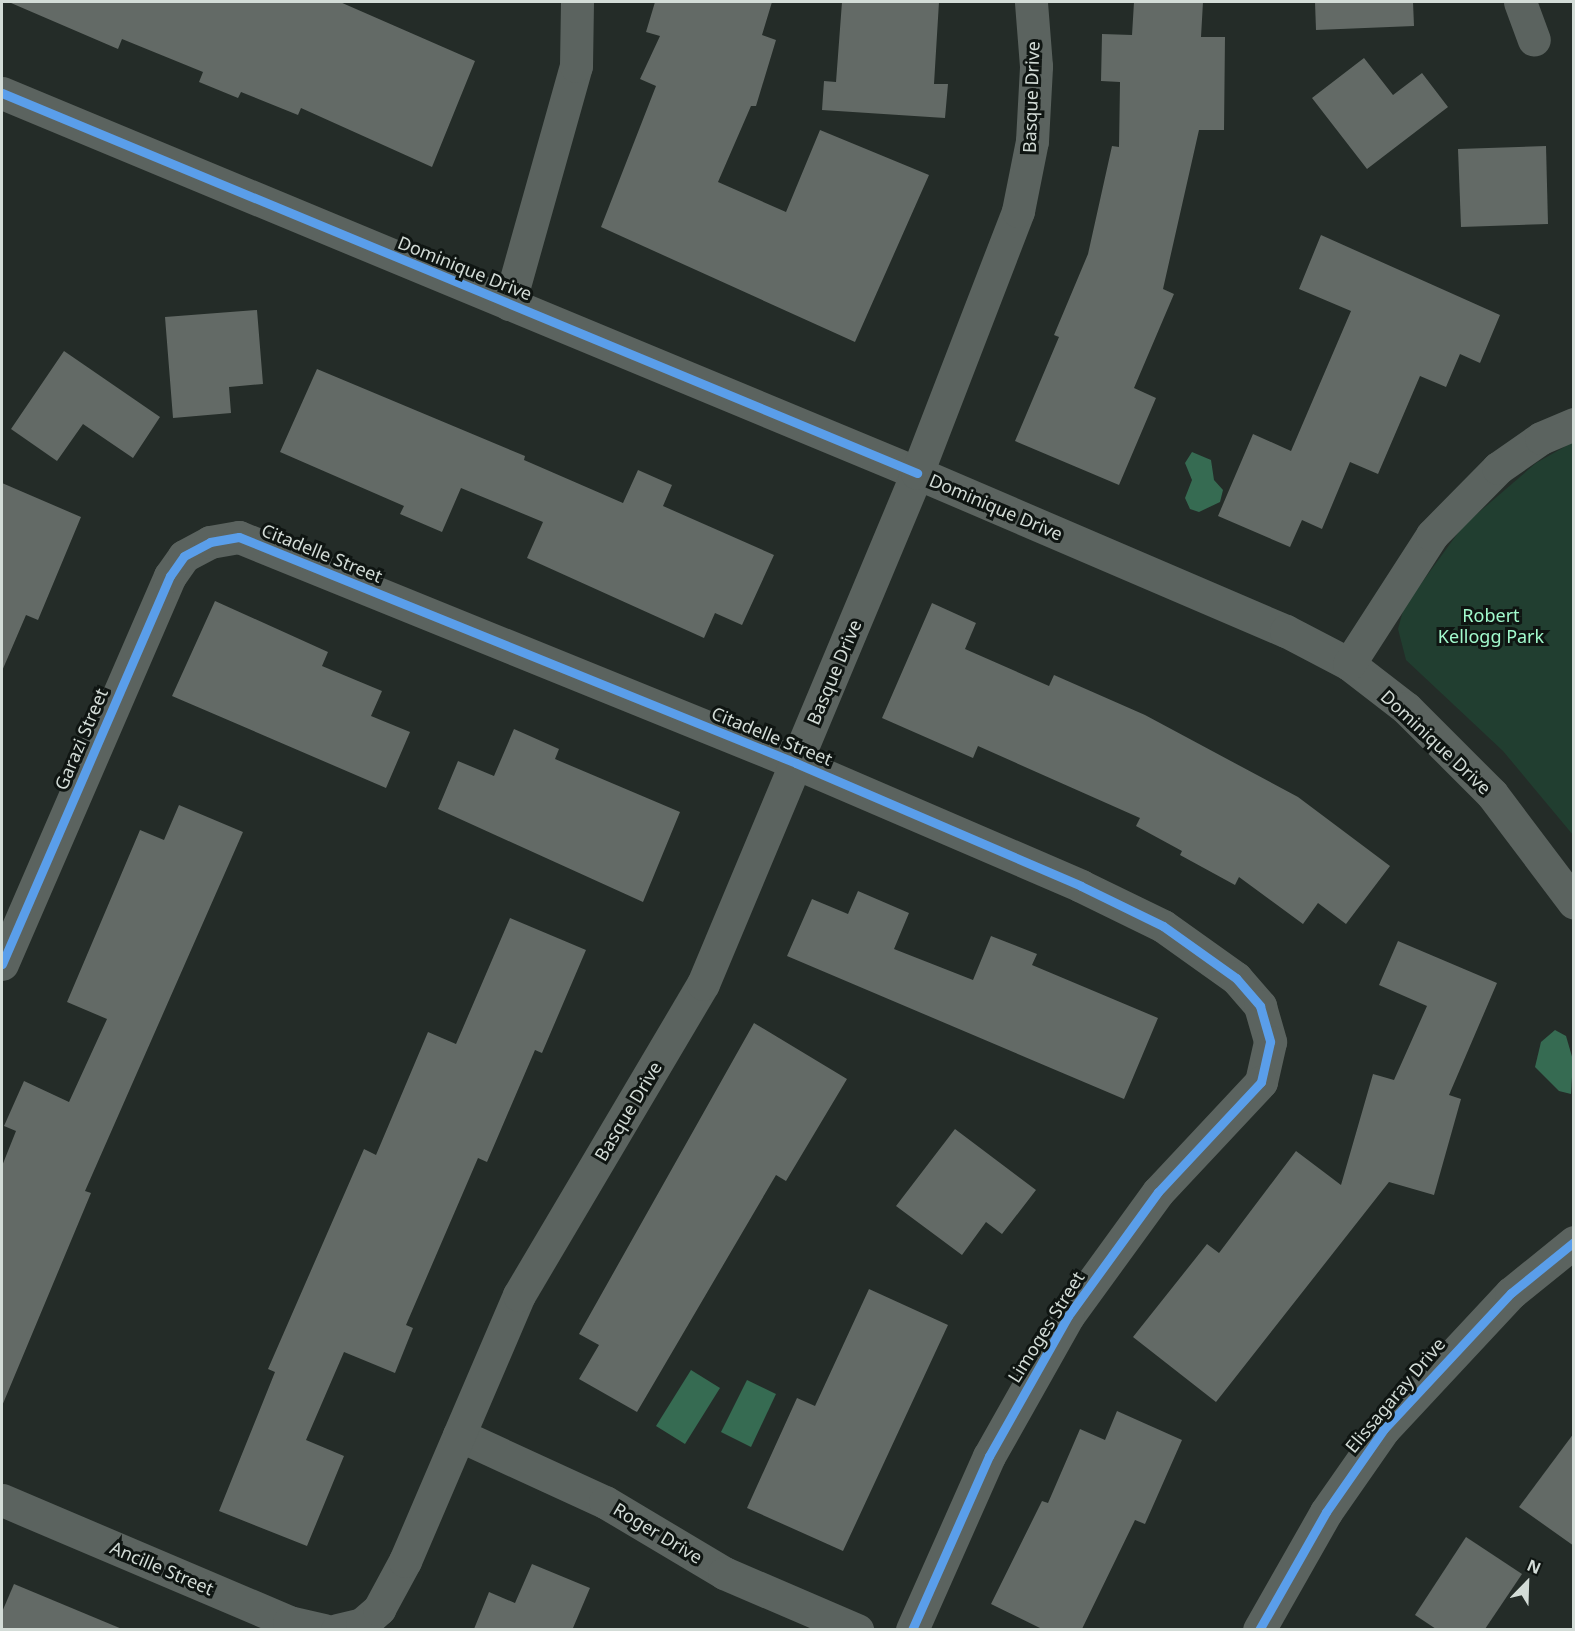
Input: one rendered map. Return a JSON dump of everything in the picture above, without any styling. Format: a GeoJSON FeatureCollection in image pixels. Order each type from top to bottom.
{"type":"FeatureCollection","features":[{"type":"Feature","properties":{"kind":"street"},"geometry":{"type":"LineString","coordinates":[[509,304],[576,66],[577,2]]}},
{"type":"Feature","properties":{"kind":"street","name":"Basque Drive"},"geometry":{"type":"LineString","coordinates":[[459,1435],[519,1295],[703,984],[917,473],[1018,211],[1032,141],[1036,66],[1031,2]]}},
{"type":"Feature","properties":{"kind":"street"},"geometry":{"type":"LineString","coordinates":[[1520,2],[1534,40]]}},
{"type":"Feature","properties":{"kind":"street","name":"Dominique Drive"},"geometry":{"type":"LineString","coordinates":[[2,93],[917,473],[1286,631],[1349,664],[1406,708],[1492,794],[1574,903]]}},
{"type":"Feature","properties":{"kind":"street"},"geometry":{"type":"LineString","coordinates":[[1349,664],[1432,535],[1498,468],[1541,438],[1574,424]]}},
{"type":"Feature","properties":{"kind":"street","name":"Citadelle Street"},"geometry":{"type":"LineString","coordinates":[[210,542],[239,537],[796,763],[1163,926],[1236,978],[1260,1006],[1270,1042]]}},
{"type":"Feature","properties":{"kind":"street","name":"Garazi Street"},"geometry":{"type":"LineString","coordinates":[[2,964],[170,576],[184,556],[210,542]]}},
{"type":"Feature","properties":{"kind":"street","name":"Limoges Street"},"geometry":{"type":"LineString","coordinates":[[912,1629],[989,1456],[1068,1316],[1158,1192],[1261,1082],[1270,1042]]}},
{"type":"Feature","properties":{"kind":"street","name":"Elissagaray Drive"},"geometry":{"type":"LineString","coordinates":[[1259,1629],[1326,1512],[1384,1429],[1488,1316],[1574,1242]]}},
{"type":"Feature","properties":{"kind":"street"},"geometry":{"type":"LineString","coordinates":[[337,1629],[362,1624],[379,1609],[459,1435]]}},
{"type":"Feature","properties":{"kind":"street","name":"Roger Drive"},"geometry":{"type":"LineString","coordinates":[[459,1435],[605,1502],[724,1573],[857,1629]]}},
{"type":"Feature","properties":{"kind":"street","name":"Ancille Street"},"geometry":{"type":"LineString","coordinates":[[2,1500],[289,1622],[324,1629]]}},
{"type":"Feature","properties":{"kind":"green space","name":"Robert Kellogg Park"},"geometry":{"type":"Polygon","coordinates":[[[1573,442],[1573,835],[1503,751],[1406,660],[1398,629],[1404,607],[1463,526],[1536,463],[1573,442]]]}},
{"type":"Feature","properties":{"kind":"shaded area"},"geometry":{"type":"Polygon","coordinates":[[[1192,452],[1211,460],[1214,480],[1223,490],[1220,502],[1199,512],[1190,509],[1185,498],[1192,480],[1185,463],[1192,452]]]}},
{"type":"Feature","properties":{"kind":"shaded area"},"geometry":{"type":"Polygon","coordinates":[[[1555,1030],[1566,1036],[1573,1060],[1571,1094],[1559,1091],[1535,1067],[1541,1042],[1555,1030]]]}},
{"type":"Feature","properties":{"kind":"shaded area"},"geometry":{"type":"Polygon","coordinates":[[[691,1370],[720,1388],[685,1444],[656,1426],[691,1370]]]}},
{"type":"Feature","properties":{"kind":"shaded area"},"geometry":{"type":"Polygon","coordinates":[[[747,1380],[776,1394],[751,1447],[721,1432],[747,1380]]]}},
{"type":"Feature","properties":{"kind":"building"},"geometry":{"type":"Polygon","coordinates":[[[340,2],[475,61],[432,167],[301,108],[298,115],[241,92],[238,98],[199,82],[203,72],[122,39],[118,49],[11,3],[340,2]]]}},
{"type":"Feature","properties":{"kind":"building"},"geometry":{"type":"Polygon","coordinates":[[[655,2],[772,2],[762,35],[776,40],[756,106],[751,106],[718,182],[786,212],[820,130],[929,175],[855,342],[601,227],[656,86],[640,79],[660,36],[646,32],[655,2]]]}},
{"type":"Feature","properties":{"kind":"building"},"geometry":{"type":"Polygon","coordinates":[[[842,2],[939,2],[934,84],[948,84],[945,118],[822,110],[824,81],[836,82],[842,2]]]}},
{"type":"Feature","properties":{"kind":"building"},"geometry":{"type":"Polygon","coordinates":[[[1134,2],[1203,2],[1201,37],[1225,37],[1224,130],[1199,130],[1163,289],[1174,294],[1134,388],[1156,398],[1119,485],[1015,441],[1059,337],[1054,335],[1088,254],[1112,146],[1119,147],[1120,82],[1101,81],[1102,34],[1132,35],[1134,2]]]}},
{"type":"Feature","properties":{"kind":"building"},"geometry":{"type":"Polygon","coordinates":[[[1315,2],[1413,2],[1414,26],[1316,30],[1315,2]]]}},
{"type":"Feature","properties":{"kind":"building"},"geometry":{"type":"Polygon","coordinates":[[[1364,58],[1393,95],[1422,73],[1448,107],[1367,169],[1312,98],[1364,58]]]}},
{"type":"Feature","properties":{"kind":"building"},"geometry":{"type":"Polygon","coordinates":[[[1546,146],[1548,224],[1461,227],[1458,149],[1546,146]]]}},
{"type":"Feature","properties":{"kind":"building"},"geometry":{"type":"Polygon","coordinates":[[[1321,235],[1500,315],[1480,363],[1460,354],[1446,387],[1420,376],[1378,474],[1350,462],[1322,529],[1302,520],[1290,547],[1218,516],[1253,434],[1291,451],[1351,311],[1299,289],[1321,235]]]}},
{"type":"Feature","properties":{"kind":"building"},"geometry":{"type":"Polygon","coordinates":[[[257,310],[263,384],[229,387],[231,413],[173,418],[165,317],[257,310]]]}},
{"type":"Feature","properties":{"kind":"building"},"geometry":{"type":"Polygon","coordinates":[[[64,351],[160,417],[133,458],[83,424],[57,461],[11,429],[64,351]]]}},
{"type":"Feature","properties":{"kind":"building"},"geometry":{"type":"Polygon","coordinates":[[[317,369],[525,456],[524,460],[623,503],[638,470],[672,485],[663,506],[774,555],[742,625],[715,613],[704,638],[527,558],[543,522],[461,488],[442,532],[400,514],[404,506],[280,452],[317,369]]]}},
{"type":"Feature","properties":{"kind":"building"},"geometry":{"type":"Polygon","coordinates":[[[2,483],[81,517],[38,620],[26,615],[2,671],[2,483]]]}},
{"type":"Feature","properties":{"kind":"building"},"geometry":{"type":"Polygon","coordinates":[[[215,601],[328,652],[322,666],[382,691],[371,716],[410,732],[386,788],[172,696],[215,601]]]}},
{"type":"Feature","properties":{"kind":"building"},"geometry":{"type":"Polygon","coordinates":[[[932,603],[976,623],[965,649],[1049,686],[1054,675],[1145,715],[1298,797],[1390,866],[1346,924],[1318,903],[1303,924],[1239,877],[1235,885],[1180,855],[1182,851],[1136,826],[1140,818],[978,746],[973,758],[882,718],[932,603]]]}},
{"type":"Feature","properties":{"kind":"building"},"geometry":{"type":"Polygon","coordinates":[[[514,729],[559,749],[555,759],[680,812],[643,902],[438,809],[458,761],[494,776],[514,729]]]}},
{"type":"Feature","properties":{"kind":"building"},"geometry":{"type":"Polygon","coordinates":[[[179,805],[243,832],[85,1191],[91,1193],[2,1406],[2,1166],[16,1131],[4,1126],[24,1081],[69,1102],[107,1019],[67,1002],[140,830],[164,840],[179,805]]]}},
{"type":"Feature","properties":{"kind":"building"},"geometry":{"type":"Polygon","coordinates":[[[858,891],[909,913],[894,949],[973,980],[991,936],[1037,954],[1032,965],[1158,1018],[1124,1099],[787,956],[812,899],[848,914],[858,891]]]}},
{"type":"Feature","properties":{"kind":"building"},"geometry":{"type":"Polygon","coordinates":[[[510,918],[586,950],[542,1053],[535,1050],[487,1162],[478,1158],[406,1325],[413,1328],[395,1373],[344,1352],[306,1440],[344,1456],[307,1546],[219,1511],[275,1372],[268,1369],[364,1149],[376,1155],[428,1032],[456,1044],[510,918]]]}},
{"type":"Feature","properties":{"kind":"building"},"geometry":{"type":"Polygon","coordinates":[[[1398,941],[1497,983],[1449,1095],[1461,1099],[1434,1195],[1389,1182],[1216,1402],[1133,1337],[1207,1244],[1219,1253],[1296,1151],[1341,1185],[1373,1074],[1394,1080],[1427,1006],[1379,985],[1398,941]]]}},
{"type":"Feature","properties":{"kind":"building"},"geometry":{"type":"Polygon","coordinates":[[[754,1023],[847,1079],[786,1181],[776,1175],[637,1412],[579,1379],[599,1345],[579,1334],[754,1023]]]}},
{"type":"Feature","properties":{"kind":"building"},"geometry":{"type":"Polygon","coordinates":[[[955,1129],[1036,1190],[1002,1234],[986,1222],[962,1255],[896,1206],[955,1129]]]}},
{"type":"Feature","properties":{"kind":"building"},"geometry":{"type":"Polygon","coordinates":[[[869,1289],[948,1325],[843,1551],[747,1508],[797,1398],[815,1406],[869,1289]]]}},
{"type":"Feature","properties":{"kind":"building"},"geometry":{"type":"Polygon","coordinates":[[[1117,1411],[1182,1440],[1145,1524],[1135,1520],[1082,1629],[1042,1629],[991,1604],[1042,1501],[1048,1503],[1080,1429],[1105,1440],[1117,1411]]]}},
{"type":"Feature","properties":{"kind":"building"},"geometry":{"type":"Polygon","coordinates":[[[1574,1433],[1574,1546],[1519,1507],[1574,1433]]]}},
{"type":"Feature","properties":{"kind":"building"},"geometry":{"type":"Polygon","coordinates":[[[1466,1537],[1522,1574],[1485,1629],[1436,1629],[1415,1615],[1466,1537]]]}},
{"type":"Feature","properties":{"kind":"building"},"geometry":{"type":"Polygon","coordinates":[[[532,1564],[590,1588],[573,1628],[577,1629],[474,1629],[489,1592],[515,1603],[532,1564]]]}},
{"type":"Feature","properties":{"kind":"building"},"geometry":{"type":"Polygon","coordinates":[[[14,1584],[122,1629],[2,1629],[2,1612],[14,1584]]]}},
{"type":"Feature","properties":{"kind":"cycle path"},"geometry":{"type":"LineString","coordinates":[[2,93],[917,473]]}},
{"type":"Feature","properties":{"kind":"cycle path"},"geometry":{"type":"LineString","coordinates":[[2,964],[170,576],[184,556],[210,542],[239,537],[796,763],[1081,886],[1163,926],[1236,978],[1260,1006],[1270,1042],[1261,1082],[1158,1192],[1068,1316],[989,1456],[912,1630]]}},
{"type":"Feature","properties":{"kind":"cycle path"},"geometry":{"type":"LineString","coordinates":[[1259,1630],[1326,1512],[1384,1429],[1511,1293],[1574,1242]]}}]}
